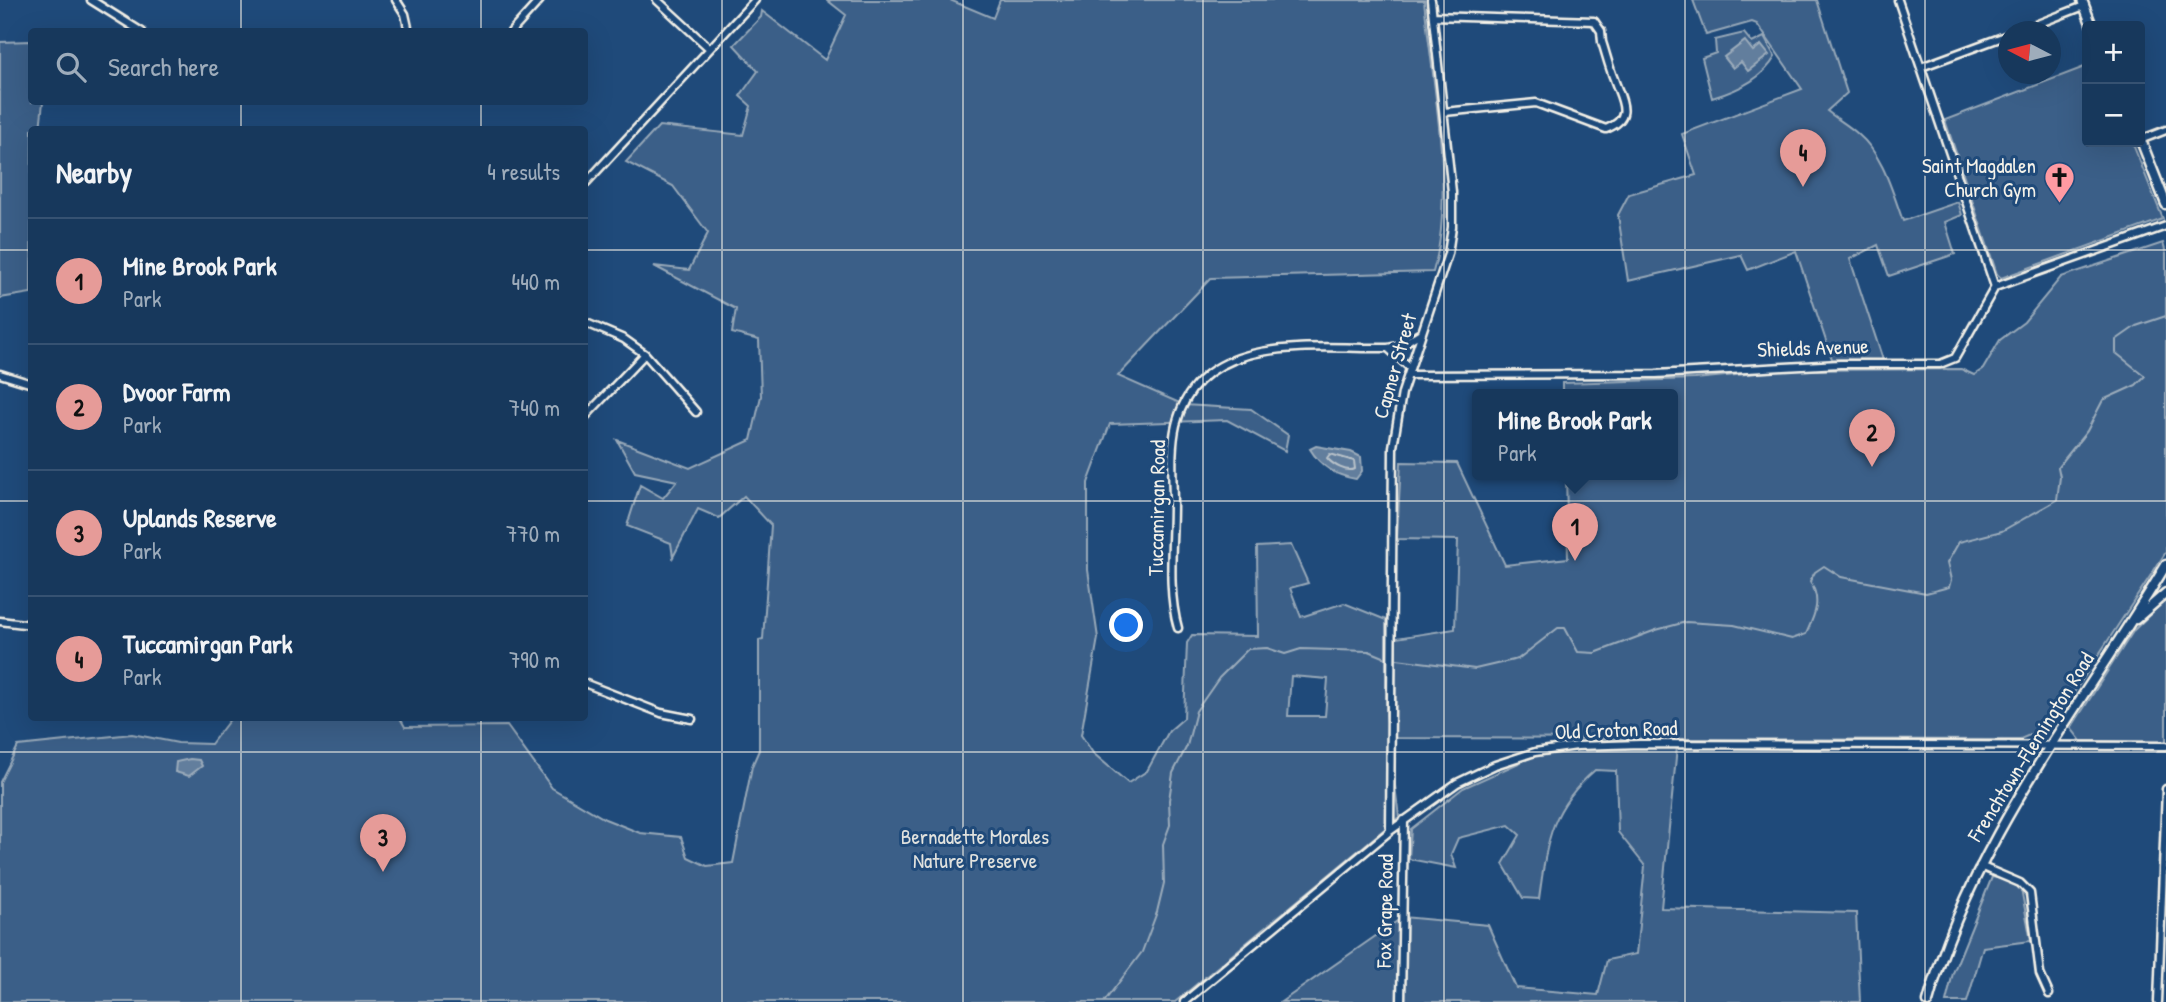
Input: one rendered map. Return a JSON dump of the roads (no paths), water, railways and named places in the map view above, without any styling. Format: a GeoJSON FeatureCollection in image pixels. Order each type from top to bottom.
{"type":"FeatureCollection","features":[{"type":"Feature","properties":{"kind":"main road"},"geometry":{"type":"LineString","coordinates":[[2083,3],[2090,21]]}},
{"type":"Feature","properties":{"kind":"main road"},"geometry":{"type":"LineString","coordinates":[[2143,147],[2166,204]]}},
{"type":"Feature","properties":{"kind":"main road","name":"Frenchtown-Flemington Road"},"geometry":{"type":"LineString","coordinates":[[1928,1002],[1955,923],[1980,866],[2011,807],[2166,565]]}},
{"type":"Feature","properties":{"kind":"main road","name":"Frenchtown-Flemington Road"},"geometry":{"type":"LineString","coordinates":[[2124,631],[2166,593]]}},
{"type":"Feature","properties":{"kind":"street"},"geometry":{"type":"LineString","coordinates":[[91,0],[102,3],[136,28]]}},
{"type":"Feature","properties":{"kind":"street"},"geometry":{"type":"LineString","coordinates":[[396,0],[405,14],[408,28]]}},
{"type":"Feature","properties":{"kind":"street"},"geometry":{"type":"LineString","coordinates":[[519,28],[540,0]]}},
{"type":"Feature","properties":{"kind":"street"},"geometry":{"type":"LineString","coordinates":[[657,0],[709,48]]}},
{"type":"Feature","properties":{"kind":"street","name":"Capner Street"},"geometry":{"type":"LineString","coordinates":[[1390,831],[1393,447],[1398,410],[1451,239],[1452,200],[1431,0]]}},
{"type":"Feature","properties":{"kind":"street"},"geometry":{"type":"LineString","coordinates":[[1898,0],[1994,287],[2166,226]]}},
{"type":"Feature","properties":{"kind":"street"},"geometry":{"type":"LineString","coordinates":[[588,181],[752,1]]}},
{"type":"Feature","properties":{"kind":"street"},"geometry":{"type":"LineString","coordinates":[[2042,21],[2083,3]]}},
{"type":"Feature","properties":{"kind":"street"},"geometry":{"type":"LineString","coordinates":[[1433,16],[1594,21],[1601,31],[1602,42],[1623,101],[1624,113],[1617,125],[1606,129],[1536,103],[1444,111]]}},
{"type":"Feature","properties":{"kind":"street"},"geometry":{"type":"LineString","coordinates":[[1921,67],[1998,39]]}},
{"type":"Feature","properties":{"kind":"street"},"geometry":{"type":"LineString","coordinates":[[2145,137],[2166,130]]}},
{"type":"Feature","properties":{"kind":"street","name":"Shields Avenue"},"geometry":{"type":"LineString","coordinates":[[1409,371],[1656,374],[1784,366],[1940,364],[1955,358],[1994,287]]}},
{"type":"Feature","properties":{"kind":"street"},"geometry":{"type":"LineString","coordinates":[[588,324],[624,339],[645,354],[696,412]]}},
{"type":"Feature","properties":{"kind":"street","name":"Tuccamirgan Road"},"geometry":{"type":"LineString","coordinates":[[1178,628],[1174,600],[1172,452],[1177,420],[1192,392],[1220,366],[1251,353],[1282,349],[1388,348],[1401,345],[1421,333]]}},
{"type":"Feature","properties":{"kind":"street"},"geometry":{"type":"LineString","coordinates":[[1388,348],[1409,371]]}},
{"type":"Feature","properties":{"kind":"street"},"geometry":{"type":"LineString","coordinates":[[588,414],[645,354]]}},
{"type":"Feature","properties":{"kind":"street"},"geometry":{"type":"LineString","coordinates":[[0,374],[28,383]]}},
{"type":"Feature","properties":{"kind":"street"},"geometry":{"type":"LineString","coordinates":[[0,621],[28,624]]}},
{"type":"Feature","properties":{"kind":"street"},"geometry":{"type":"LineString","coordinates":[[588,684],[661,713],[692,719]]}},
{"type":"Feature","properties":{"kind":"street","name":"Old Croton Road"},"geometry":{"type":"LineString","coordinates":[[1184,1002],[1404,820],[1476,773],[1515,758],[1555,748],[1640,744],[2166,746]]}},
{"type":"Feature","properties":{"kind":"street"},"geometry":{"type":"LineString","coordinates":[[2158,1002],[2166,789]]}},
{"type":"Feature","properties":{"kind":"street","name":"Fox Grape Road"},"geometry":{"type":"LineString","coordinates":[[1401,1002],[1404,820]]}},
{"type":"Feature","properties":{"kind":"street"},"geometry":{"type":"LineString","coordinates":[[1980,866],[2020,883],[2031,893],[2040,974],[2049,993]]}},
{"type":"Feature","properties":{"kind":"water"},"geometry":{"type":"Polygon","coordinates":[[[1745,41],[1753,51],[1761,45],[1769,55],[1748,71],[1741,62],[1733,68],[1724,57],[1745,41]]]}},
{"type":"Feature","properties":{"kind":"water"},"geometry":{"type":"Polygon","coordinates":[[[1316,446],[1351,452],[1361,457],[1362,471],[1356,479],[1336,473],[1324,466],[1314,455],[1310,449],[1316,446]]]}},
{"type":"Feature","properties":{"kind":"water"},"geometry":{"type":"Polygon","coordinates":[[[199,760],[202,766],[189,776],[175,772],[176,762],[199,760]]]}},
{"type":"Feature","properties":{"kind":"waterway"},"geometry":{"type":"LineString","coordinates":[[1397,659],[1475,669],[1518,659],[1558,628],[1565,628],[1578,652],[1595,653],[1656,630],[1686,622],[1734,625],[1792,639],[1806,634],[1816,601],[1810,581],[1815,572],[1824,566],[1841,577],[1926,593],[1949,587],[1951,580],[1947,563],[1959,542],[2002,531],[2057,500],[2060,477],[2058,467],[2087,431],[2103,400],[2136,385],[2145,376],[2116,353],[2116,340],[2136,326],[2166,316]]}},
{"type":"Feature","properties":{"kind":"waterway"},"geometry":{"type":"LineString","coordinates":[[1104,1002],[1142,952],[1157,912],[1164,883],[1163,844],[1170,825],[1169,800],[1173,773],[1187,746],[1196,711],[1219,678],[1248,649],[1267,648],[1285,654],[1301,649],[1369,651],[1386,658]]}},
{"type":"Feature","properties":{"kind":"place","name":"Tuccamirgan Park"},"geometry":{"type":"Point","coordinates":[1803,187]}},
{"type":"Feature","properties":{"kind":"place","name":"Saint Magdalen Church Gym"},"geometry":{"type":"Point","coordinates":[2059,205]}},
{"type":"Feature","properties":{"kind":"place","name":"Dvoor Farm"},"geometry":{"type":"Point","coordinates":[1872,467]}},
{"type":"Feature","properties":{"kind":"place","name":"Mine Brook Park"},"geometry":{"type":"Point","coordinates":[1575,561]}},
{"type":"Feature","properties":{"kind":"place","name":"Uplands Reserve"},"geometry":{"type":"Point","coordinates":[383,872]}},
{"type":"Feature","properties":{"kind":"park label","name":"Bernadette Morales Nature Preserve"},"geometry":{"type":"Point","coordinates":[975,849]}}]}
